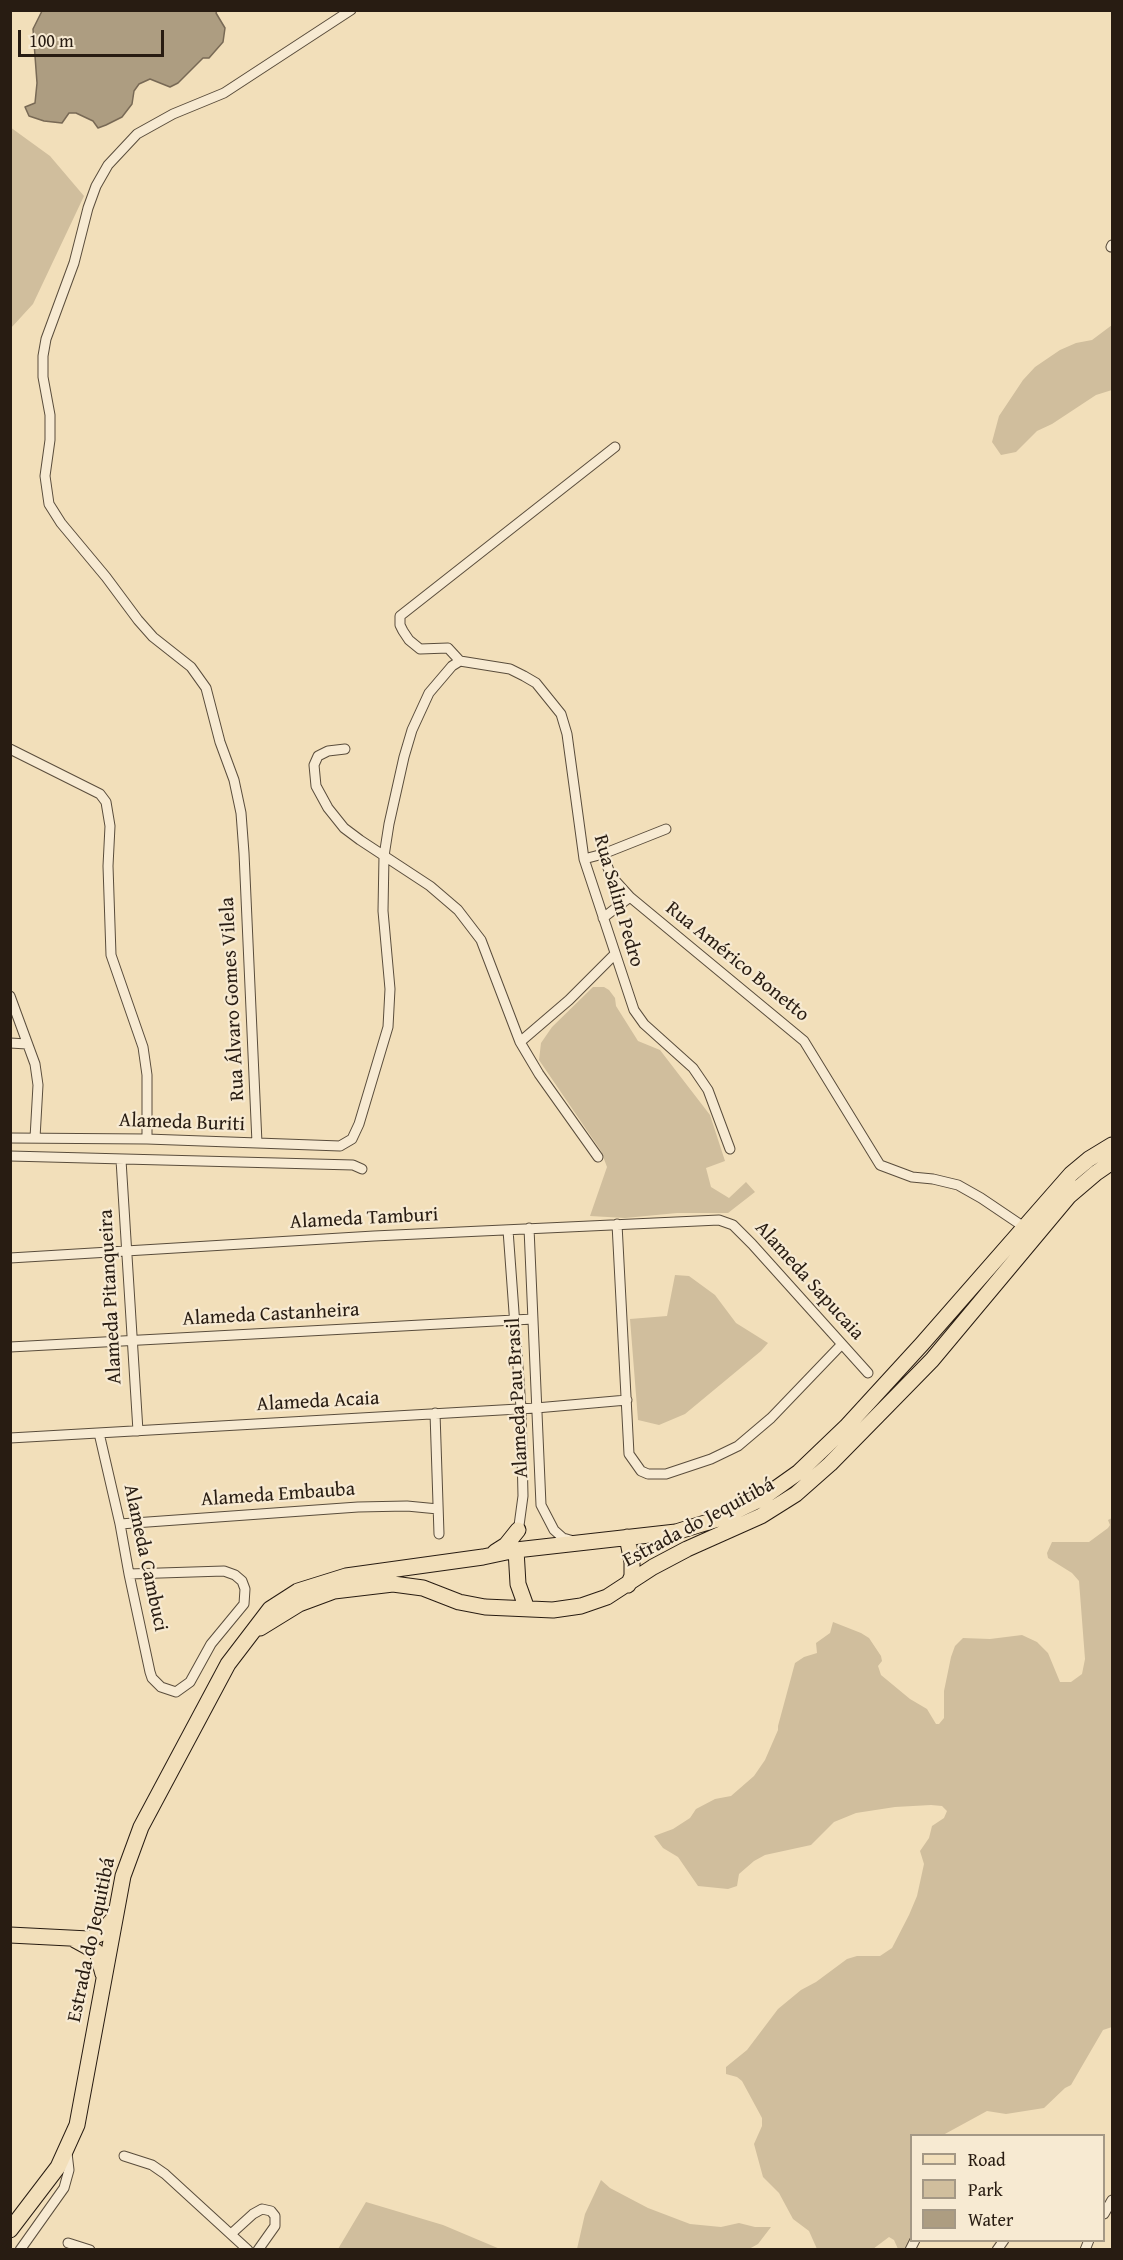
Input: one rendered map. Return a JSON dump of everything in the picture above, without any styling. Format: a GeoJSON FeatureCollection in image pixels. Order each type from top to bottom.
{"type":"FeatureCollection","features":[{"type":"Feature","properties":{"kind":"main road","name":"Estrada do Jequitibá"},"geometry":{"type":"LineString","coordinates":[[10,2230],[48,2181],[66,2151],[77,2125],[123,1876],[141,1827],[228,1664],[270,1609],[298,1591],[346,1576],[483,1557],[516,1550],[676,1532],[721,1518],[761,1499],[798,1472],[846,1427],[1071,1174],[1089,1159],[1113,1145]]}},
{"type":"Feature","properties":{"kind":"main road","name":"Estrada do Jequitibá"},"geometry":{"type":"LineString","coordinates":[[252,1633],[299,1604],[334,1590],[393,1584],[423,1588],[459,1602],[485,1607],[553,1610],[581,1606],[607,1597],[653,1567],[687,1549],[761,1516],[796,1494],[830,1464],[932,1360],[1069,1196],[1113,1162]]}},
{"type":"Feature","properties":{"kind":"main road"},"geometry":{"type":"LineString","coordinates":[[483,1557],[506,1545],[518,1530]]}},
{"type":"Feature","properties":{"kind":"main road"},"geometry":{"type":"LineString","coordinates":[[627,1537],[632,1562],[632,1576],[628,1585]]}},
{"type":"Feature","properties":{"kind":"main road"},"geometry":{"type":"LineString","coordinates":[[516,1550],[518,1584],[527,1609]]}},
{"type":"Feature","properties":{"kind":"main road"},"geometry":{"type":"LineString","coordinates":[[10,1935],[72,1939],[95,1937],[114,1918]]}},
{"type":"Feature","properties":{"kind":"main road"},"geometry":{"type":"LineString","coordinates":[[72,1939],[98,1952],[104,1980]]}},
{"type":"Feature","properties":{"kind":"street","name":"Rua Álvaro Gomes Vilela"},"geometry":{"type":"LineString","coordinates":[[257,1143],[244,853],[237,796],[206,688],[191,667],[153,637],[138,620],[61,523],[49,504],[45,476],[50,440],[50,415],[43,377],[43,356],[46,339],[74,263],[88,208],[96,186],[108,165],[137,134],[173,114],[224,93],[351,10]]}},
{"type":"Feature","properties":{"kind":"street","name":"Rua Salim Pedro"},"geometry":{"type":"LineString","coordinates":[[615,447],[400,616],[400,625],[409,640],[420,649],[448,648],[460,661],[510,669],[524,676],[536,683],[561,714],[567,734],[584,860],[634,1010],[644,1024],[693,1068],[708,1090],[730,1149]]}},
{"type":"Feature","properties":{"kind":"street"},"geometry":{"type":"LineString","coordinates":[[384,856],[389,824],[412,730],[429,693],[452,666],[460,661]]}},
{"type":"Feature","properties":{"kind":"street"},"geometry":{"type":"LineString","coordinates":[[10,748],[100,794],[106,802],[110,826],[108,866],[111,955],[143,1047],[147,1075],[147,1139]]}},
{"type":"Feature","properties":{"kind":"street"},"geometry":{"type":"LineString","coordinates":[[345,749],[328,751],[318,756],[314,765],[316,786],[328,808],[344,828],[430,886],[458,910],[481,940],[520,1042],[544,1082],[598,1157]]}},
{"type":"Feature","properties":{"kind":"street"},"geometry":{"type":"LineString","coordinates":[[584,860],[666,829]]}},
{"type":"Feature","properties":{"kind":"street","name":"Rua Américo Bonetto"},"geometry":{"type":"LineString","coordinates":[[603,854],[611,876],[630,897],[804,1041],[880,1165],[912,1178],[933,1179],[958,1185],[1024,1227]]}},
{"type":"Feature","properties":{"kind":"street","name":"Alameda Buriti"},"geometry":{"type":"LineString","coordinates":[[10,1138],[147,1139],[340,1146],[352,1139],[359,1124],[388,1027],[390,989],[383,911],[384,856]]}},
{"type":"Feature","properties":{"kind":"street"},"geometry":{"type":"LineString","coordinates":[[603,918],[630,897]]}},
{"type":"Feature","properties":{"kind":"street"},"geometry":{"type":"LineString","coordinates":[[520,1042],[569,1000],[615,954]]}},
{"type":"Feature","properties":{"kind":"street"},"geometry":{"type":"LineString","coordinates":[[10,996],[35,1064],[38,1085],[35,1138]]}},
{"type":"Feature","properties":{"kind":"street"},"geometry":{"type":"LineString","coordinates":[[10,1043],[27,1044]]}},
{"type":"Feature","properties":{"kind":"street"},"geometry":{"type":"LineString","coordinates":[[10,1156],[353,1165],[362,1169]]}},
{"type":"Feature","properties":{"kind":"street","name":"Alameda Pitanqueira"},"geometry":{"type":"LineString","coordinates":[[121,1160],[138,1431]]}},
{"type":"Feature","properties":{"kind":"street","name":"Alameda Tamburi"},"geometry":{"type":"LineString","coordinates":[[10,1258],[374,1236],[719,1220]]}},
{"type":"Feature","properties":{"kind":"street","name":"Alameda Sapucaia"},"geometry":{"type":"LineString","coordinates":[[719,1220],[733,1225],[743,1235],[868,1373]]}},
{"type":"Feature","properties":{"kind":"street"},"geometry":{"type":"LineString","coordinates":[[617,1224],[629,1454],[641,1471],[648,1474],[666,1474],[711,1459],[738,1446],[771,1418],[842,1344]]}},
{"type":"Feature","properties":{"kind":"street","name":"Alameda Pau Brasil"},"geometry":{"type":"LineString","coordinates":[[529,1228],[541,1505],[554,1530],[563,1538],[582,1543]]}},
{"type":"Feature","properties":{"kind":"street","name":"Alameda Pau Brasil"},"geometry":{"type":"LineString","coordinates":[[508,1230],[521,1408],[523,1504],[516,1550]]}},
{"type":"Feature","properties":{"kind":"street","name":"Alameda Castanheira"},"geometry":{"type":"LineString","coordinates":[[10,1347],[533,1319]]}},
{"type":"Feature","properties":{"kind":"street","name":"Alameda Acaia"},"geometry":{"type":"LineString","coordinates":[[10,1438],[536,1408],[627,1400]]}},
{"type":"Feature","properties":{"kind":"street"},"geometry":{"type":"LineString","coordinates":[[435,1413],[439,1534]]}},
{"type":"Feature","properties":{"kind":"street","name":"Alameda Cambuci"},"geometry":{"type":"LineString","coordinates":[[99,1433],[120,1524],[129,1574],[150,1672],[152,1678],[161,1687],[176,1692],[190,1682],[211,1644],[244,1604],[245,1588],[236,1575],[224,1571],[129,1574]]}},
{"type":"Feature","properties":{"kind":"street"},"geometry":{"type":"LineString","coordinates":[[523,1504],[541,1505]]}},
{"type":"Feature","properties":{"kind":"street","name":"Alameda Embauba"},"geometry":{"type":"LineString","coordinates":[[120,1524],[357,1507],[407,1506],[438,1509]]}},
{"type":"Feature","properties":{"kind":"street"},"geometry":{"type":"LineString","coordinates":[[20,2250],[64,2188],[69,2170],[66,2151]]}},
{"type":"Feature","properties":{"kind":"street"},"geometry":{"type":"LineString","coordinates":[[124,2156],[152,2165],[248,2250]]}},
{"type":"Feature","properties":{"kind":"street"},"geometry":{"type":"LineString","coordinates":[[231,2234],[253,2214],[262,2209],[271,2211],[275,2216],[275,2226],[258,2250]]}},
{"type":"Feature","properties":{"kind":"street"},"geometry":{"type":"LineString","coordinates":[[68,2243],[90,2250]]}},
{"type":"Feature","properties":{"kind":"green space"},"geometry":{"type":"Polygon","coordinates":[[[10,127],[50,156],[84,196],[33,304],[11,328],[10,127]]]}},
{"type":"Feature","properties":{"kind":"green space"},"geometry":{"type":"Polygon","coordinates":[[[1112,325],[1112,390],[1096,395],[1052,424],[1037,431],[1016,452],[1001,455],[992,442],[999,416],[1023,380],[1035,367],[1060,350],[1076,343],[1092,340],[1112,325]]]}},
{"type":"Feature","properties":{"kind":"green space"},"geometry":{"type":"Polygon","coordinates":[[[593,987],[604,987],[609,990],[615,998],[616,1006],[638,1041],[660,1050],[710,1115],[725,1161],[706,1168],[711,1187],[729,1198],[746,1182],[755,1192],[728,1213],[677,1213],[625,1218],[590,1216],[607,1167],[601,1151],[539,1060],[541,1043],[552,1027],[593,987]]]}},
{"type":"Feature","properties":{"kind":"green space"},"geometry":{"type":"Polygon","coordinates":[[[675,1275],[689,1276],[715,1295],[736,1323],[768,1343],[685,1414],[659,1425],[638,1420],[630,1319],[667,1316],[675,1275]]]}},
{"type":"Feature","properties":{"kind":"green space"},"geometry":{"type":"Polygon","coordinates":[[[1112,1518],[1112,2027],[1103,2030],[1071,2085],[1044,2108],[1006,2114],[987,2111],[945,2134],[910,2134],[910,2242],[913,2242],[913,2249],[898,2249],[894,2240],[889,2237],[873,2249],[817,2249],[809,2231],[793,2219],[779,2193],[763,2177],[754,2144],[762,2126],[762,2118],[742,2081],[726,2074],[726,2067],[747,2050],[778,2009],[801,1990],[847,1959],[857,1956],[880,1956],[892,1948],[917,1896],[924,1864],[920,1851],[929,1838],[932,1826],[944,1818],[947,1811],[942,1806],[931,1805],[895,1807],[856,1813],[834,1822],[811,1845],[765,1855],[754,1861],[739,1874],[737,1886],[728,1889],[698,1886],[678,1857],[663,1848],[654,1836],[673,1829],[690,1818],[696,1809],[715,1799],[731,1796],[754,1776],[765,1760],[778,1730],[795,1663],[817,1653],[816,1643],[830,1633],[833,1622],[869,1638],[881,1656],[882,1661],[878,1666],[881,1675],[910,1699],[927,1709],[936,1724],[944,1718],[944,1691],[951,1657],[955,1646],[963,1638],[990,1639],[1022,1635],[1037,1642],[1048,1653],[1060,1682],[1071,1682],[1082,1674],[1085,1659],[1079,1581],[1072,1573],[1048,1558],[1047,1553],[1052,1542],[1089,1542],[1108,1528],[1110,1525],[1108,1520],[1112,1518]]]}},
{"type":"Feature","properties":{"kind":"green space"},"geometry":{"type":"Polygon","coordinates":[[[601,2180],[610,2188],[648,2208],[690,2224],[721,2227],[739,2223],[755,2227],[771,2227],[758,2244],[749,2249],[577,2249],[585,2214],[601,2180]]]}},
{"type":"Feature","properties":{"kind":"green space"},"geometry":{"type":"Polygon","coordinates":[[[366,2202],[443,2225],[500,2249],[338,2249],[366,2202]]]}},
{"type":"Feature","properties":{"kind":"water"},"geometry":{"type":"Polygon","coordinates":[[[42,11],[217,11],[225,28],[223,42],[209,58],[203,58],[178,83],[170,87],[150,79],[139,84],[134,91],[132,104],[122,117],[98,128],[93,121],[76,113],[69,113],[62,123],[29,116],[25,107],[35,103],[37,83],[33,29],[42,11]]]}}]}
